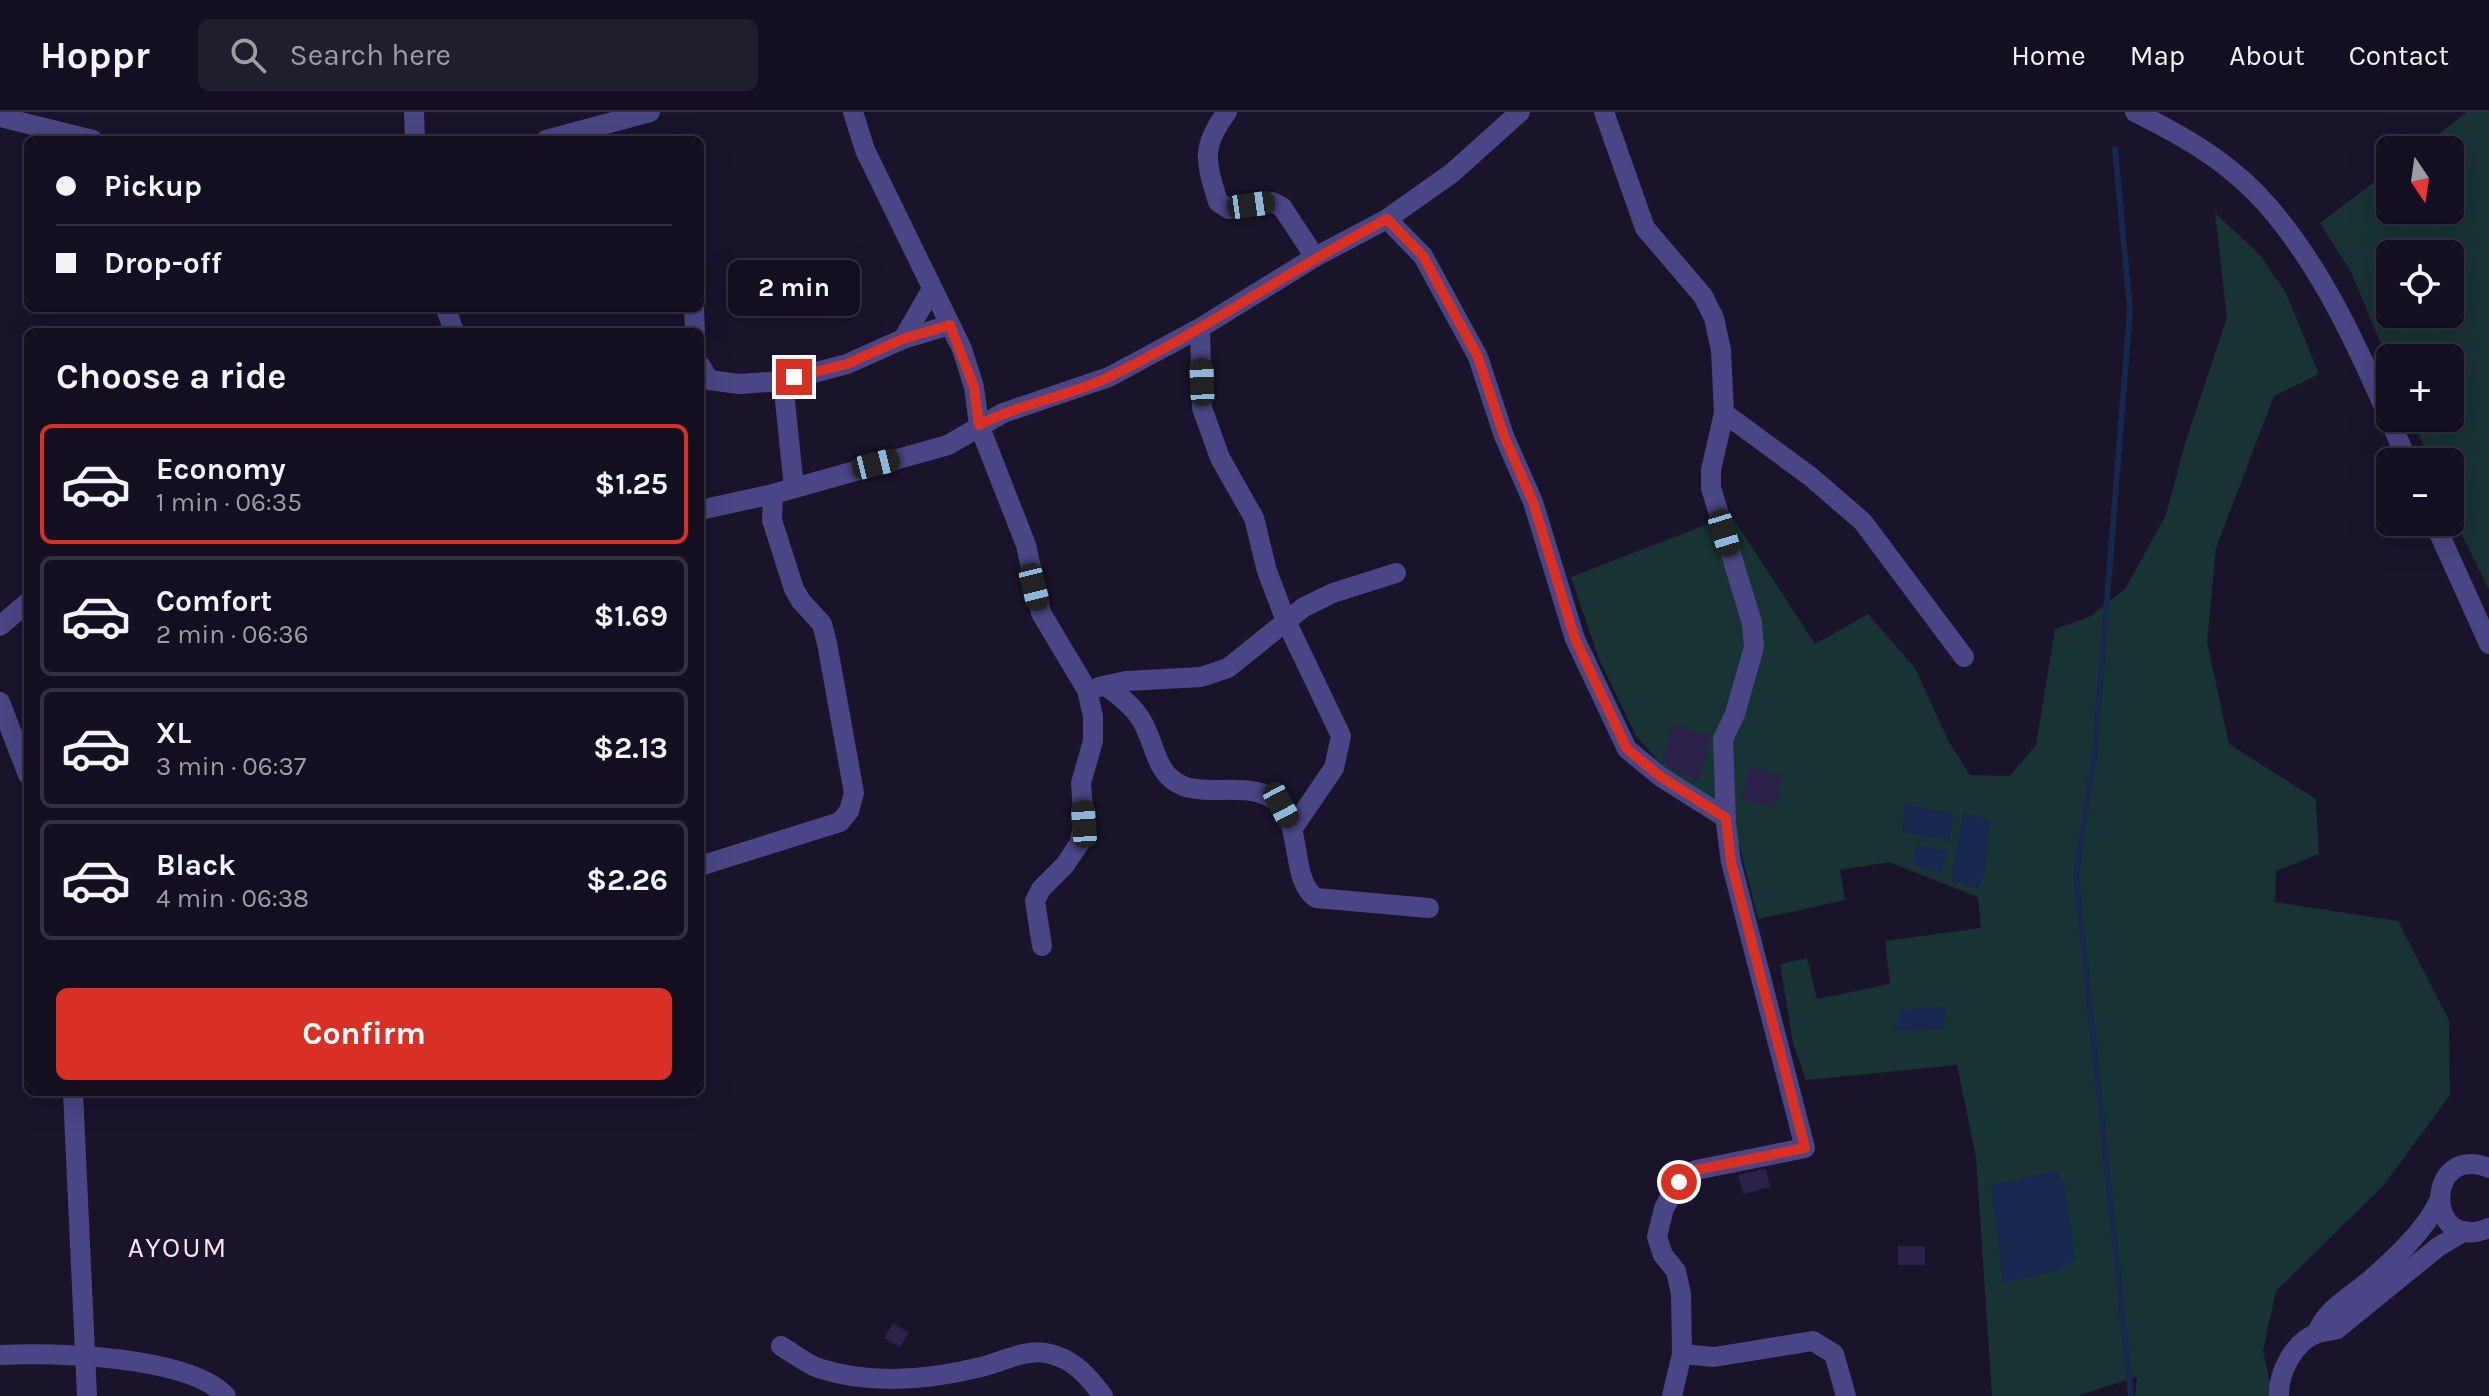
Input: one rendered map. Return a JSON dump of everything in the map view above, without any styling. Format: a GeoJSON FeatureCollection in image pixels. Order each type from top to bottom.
{"type":"FeatureCollection","features":[{"type":"Feature","properties":{"kind":"street"},"geometry":{"type":"LineString","coordinates":[[414,112],[415,136]]}},
{"type":"Feature","properties":{"kind":"street"},"geometry":{"type":"LineString","coordinates":[[579,136],[604,133],[650,112]]}},
{"type":"Feature","properties":{"kind":"street"},"geometry":{"type":"LineString","coordinates":[[853,112],[865,150],[950,325],[974,387],[979,425],[1021,528],[1041,613],[1097,688],[1140,716],[1156,760],[1167,776],[1183,786],[1208,791],[1264,794],[1281,805],[1293,828],[1308,893],[1316,898],[1429,908]]}},
{"type":"Feature","properties":{"kind":"street"},"geometry":{"type":"LineString","coordinates":[[1227,112],[1215,127],[1206,151],[1218,202],[1229,209],[1272,202],[1282,207],[1315,257]]}},
{"type":"Feature","properties":{"kind":"street"},"geometry":{"type":"LineString","coordinates":[[704,509],[773,494],[948,445],[1003,413],[1109,377],[1200,328],[1315,257],[1387,219],[1452,173],[1520,112]]}},
{"type":"Feature","properties":{"kind":"street"},"geometry":{"type":"LineString","coordinates":[[1604,112],[1645,228],[1703,296],[1714,318],[1721,350],[1724,413],[1711,470],[1711,488],[1752,623],[1754,647],[1735,714],[1723,739],[1726,818],[1731,862],[1805,1148],[1696,1170],[1679,1182],[1664,1208],[1657,1237],[1663,1255],[1676,1271],[1681,1294],[1682,1354],[1672,1396]]}},
{"type":"Feature","properties":{"kind":"street"},"geometry":{"type":"LineString","coordinates":[[2135,112],[2178,133],[2218,160],[2256,193],[2288,231],[2329,296],[2402,448]]}},
{"type":"Feature","properties":{"kind":"street"},"geometry":{"type":"LineString","coordinates":[[0,117],[77,136]]}},
{"type":"Feature","properties":{"kind":"street"},"geometry":{"type":"LineString","coordinates":[[1387,219],[1423,256],[1478,357],[1504,436],[1533,502],[1575,639],[1627,749],[1661,777],[1726,818]]}},
{"type":"Feature","properties":{"kind":"street"},"geometry":{"type":"LineString","coordinates":[[903,339],[932,289]]}},
{"type":"Feature","properties":{"kind":"street"},"geometry":{"type":"LineString","coordinates":[[704,372],[709,380],[719,383],[783,381],[847,364],[903,339],[950,325]]}},
{"type":"Feature","properties":{"kind":"street"},"geometry":{"type":"LineString","coordinates":[[1200,328],[1202,408],[1220,458],[1254,518],[1267,571],[1286,621],[1341,736],[1334,768],[1293,828]]}},
{"type":"Feature","properties":{"kind":"street"},"geometry":{"type":"LineString","coordinates":[[783,381],[794,488]]}},
{"type":"Feature","properties":{"kind":"street"},"geometry":{"type":"LineString","coordinates":[[1724,413],[1811,477],[1863,522],[1964,657]]}},
{"type":"Feature","properties":{"kind":"street"},"geometry":{"type":"LineString","coordinates":[[704,865],[840,822],[849,811],[854,793],[822,624],[794,589],[772,520],[773,494]]}},
{"type":"Feature","properties":{"kind":"street"},"geometry":{"type":"LineString","coordinates":[[2440,536],[2489,644]]}},
{"type":"Feature","properties":{"kind":"street"},"geometry":{"type":"LineString","coordinates":[[1097,688],[1126,681],[1201,677],[1228,668],[1304,607],[1333,593],[1396,573]]}},
{"type":"Feature","properties":{"kind":"street"},"geometry":{"type":"LineString","coordinates":[[0,626],[24,605]]}},
{"type":"Feature","properties":{"kind":"street"},"geometry":{"type":"LineString","coordinates":[[1042,946],[1035,901],[1041,889],[1065,865],[1079,844],[1084,824],[1081,783],[1093,741],[1097,688]]}},
{"type":"Feature","properties":{"kind":"street"},"geometry":{"type":"LineString","coordinates":[[0,702],[24,765]]}},
{"type":"Feature","properties":{"kind":"street"},"geometry":{"type":"LineString","coordinates":[[73,1096],[87,1396]]}},
{"type":"Feature","properties":{"kind":"street"},"geometry":{"type":"LineString","coordinates":[[2479,1233],[2447,1221],[2439,1201],[2439,1191],[2450,1172],[2470,1164],[2486,1165]]}},
{"type":"Feature","properties":{"kind":"street"},"geometry":{"type":"LineString","coordinates":[[2279,1396],[2278,1381],[2283,1367],[2317,1333],[2325,1316],[2371,1279],[2410,1241],[2427,1222],[2439,1201]]}},
{"type":"Feature","properties":{"kind":"street"},"geometry":{"type":"LineString","coordinates":[[2317,1333],[2337,1329],[2438,1247],[2479,1233]]}},
{"type":"Feature","properties":{"kind":"street"},"geometry":{"type":"LineString","coordinates":[[1682,1354],[1714,1357],[1813,1341],[1834,1354],[1846,1396]]}},
{"type":"Feature","properties":{"kind":"street"},"geometry":{"type":"LineString","coordinates":[[781,1346],[815,1367],[852,1376],[890,1379],[935,1376],[1028,1353],[1045,1353],[1072,1362],[1087,1374],[1103,1396]]}},
{"type":"Feature","properties":{"kind":"street"},"geometry":{"type":"LineString","coordinates":[[0,1355],[86,1356],[159,1366],[215,1384],[226,1396]]}},
{"type":"Feature","properties":{"kind":"green space"},"geometry":{"type":"Polygon","coordinates":[[[2467,112],[2489,112],[2489,590],[2463,536],[2464,448],[2424,448],[2418,432],[2464,432],[2464,344],[2381,344],[2351,272],[2320,223],[2376,181],[2376,224],[2464,224],[2464,136],[2435,136],[2467,112]]]}},
{"type":"Feature","properties":{"kind":"green space"},"geometry":{"type":"Polygon","coordinates":[[[2215,213],[2260,255],[2286,293],[2319,374],[2274,396],[2216,548],[2207,642],[2229,744],[2316,799],[2319,854],[2276,871],[2275,902],[2398,921],[2449,1020],[2450,1095],[2383,1186],[2276,1291],[2263,1351],[2273,1396],[2135,1396],[2137,1377],[2076,1396],[1992,1396],[1976,1157],[1957,1065],[1806,1080],[1793,1043],[1780,964],[1807,958],[1817,999],[1890,984],[1885,941],[1981,928],[1978,897],[1889,862],[1840,870],[1845,900],[1758,919],[1734,825],[1673,777],[1636,736],[1599,659],[1571,577],[1731,515],[1815,644],[1868,614],[1915,668],[1949,742],[1970,775],[2010,776],[2036,745],[2055,629],[2089,617],[2125,589],[2166,515],[2186,440],[2227,318],[2215,213]]]}},
{"type":"Feature","properties":{"kind":"water"},"geometry":{"type":"Polygon","coordinates":[[[1905,804],[1954,814],[1949,841],[1902,832],[1905,804]]]}},
{"type":"Feature","properties":{"kind":"water"},"geometry":{"type":"Polygon","coordinates":[[[1963,813],[1990,819],[1986,870],[1978,889],[1951,881],[1963,813]]]}},
{"type":"Feature","properties":{"kind":"water"},"geometry":{"type":"Polygon","coordinates":[[[1916,846],[1947,850],[1942,874],[1912,864],[1916,846]]]}},
{"type":"Feature","properties":{"kind":"water"},"geometry":{"type":"Polygon","coordinates":[[[1947,1007],[1943,1029],[1894,1031],[1900,1009],[1947,1007]]]}},
{"type":"Feature","properties":{"kind":"water"},"geometry":{"type":"Polygon","coordinates":[[[2054,1171],[2064,1181],[2075,1259],[2061,1270],[2003,1283],[1991,1185],[2054,1171]]]}},
{"type":"Feature","properties":{"kind":"building"},"geometry":{"type":"Polygon","coordinates":[[[1673,724],[1711,735],[1699,780],[1682,775],[1662,761],[1673,724]]]}},
{"type":"Feature","properties":{"kind":"building"},"geometry":{"type":"Polygon","coordinates":[[[1749,767],[1782,775],[1775,807],[1742,800],[1749,767]]]}},
{"type":"Feature","properties":{"kind":"building"},"geometry":{"type":"Polygon","coordinates":[[[1766,1169],[1770,1187],[1743,1194],[1738,1175],[1766,1169]]]}},
{"type":"Feature","properties":{"kind":"building"},"geometry":{"type":"Polygon","coordinates":[[[1898,1246],[1925,1246],[1925,1265],[1898,1265],[1898,1246]]]}},
{"type":"Feature","properties":{"kind":"building"},"geometry":{"type":"Polygon","coordinates":[[[893,1323],[909,1333],[900,1347],[884,1338],[893,1323]]]}},
{"type":"Feature","properties":{"kind":"waterway"},"geometry":{"type":"LineString","coordinates":[[2115,149],[2130,310],[2095,751],[2076,875],[2131,1396]]}},
{"type":"Feature","properties":{"kind":"district","name":"AYOUM"},"geometry":{"type":"Point","coordinates":[178,1247]}},
{"type":"Feature","properties":{"kind":"route"},"geometry":{"type":"LineString","coordinates":[[794,377],[847,364],[903,339],[950,325],[962,349],[974,387],[979,425],[1003,413],[1109,377],[1200,328],[1315,257],[1387,219],[1423,256],[1478,357],[1504,436],[1533,502],[1575,639],[1627,749],[1638,761],[1726,818],[1731,862],[1747,930],[1787,1071],[1805,1148],[1696,1170],[1679,1182]]}}]}
